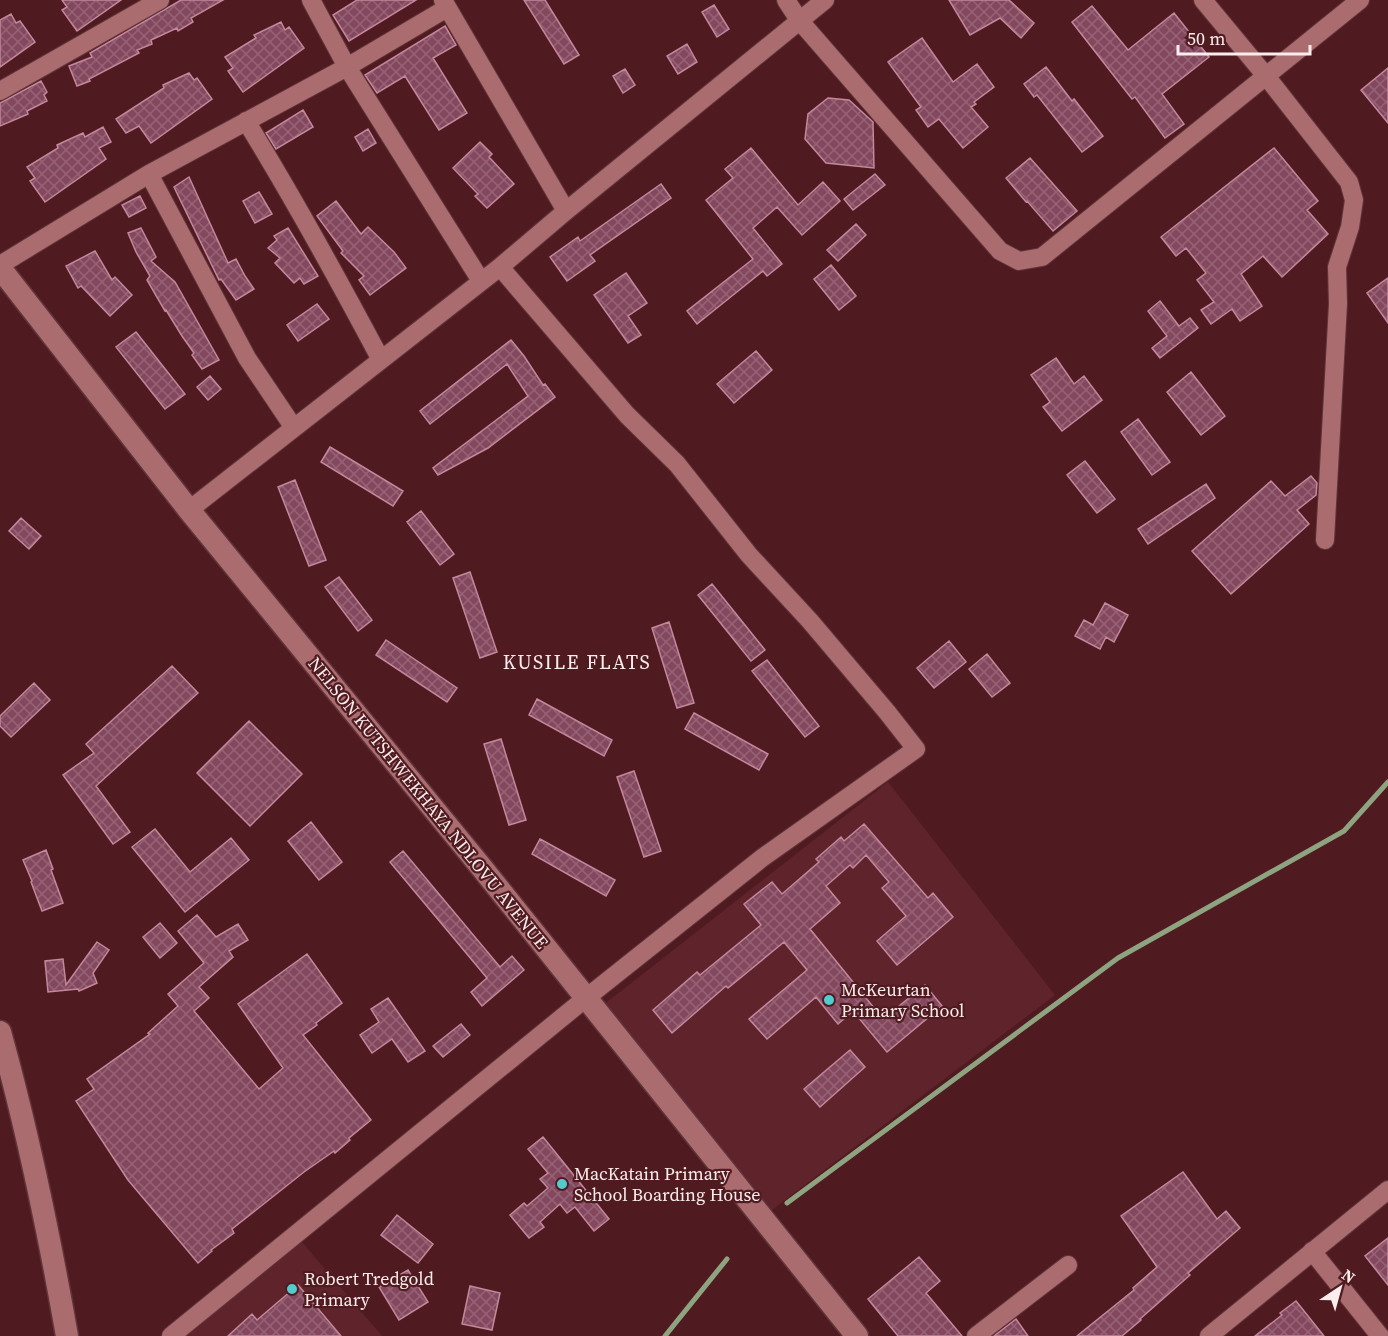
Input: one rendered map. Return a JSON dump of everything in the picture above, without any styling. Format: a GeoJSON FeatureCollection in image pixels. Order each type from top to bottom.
{"type":"FeatureCollection","features":[{"type":"Feature","properties":{"kind":"street"},"geometry":{"type":"LineString","coordinates":[[0,91],[160,0]]}},
{"type":"Feature","properties":{"kind":"street"},"geometry":{"type":"LineString","coordinates":[[310,0],[347,67],[481,280]]}},
{"type":"Feature","properties":{"kind":"street"},"geometry":{"type":"LineString","coordinates":[[786,0],[799,20],[1000,251],[1019,261],[1042,257],[1360,0]]}},
{"type":"Feature","properties":{"kind":"street"},"geometry":{"type":"LineString","coordinates":[[189,510],[500,267],[825,0]]}},
{"type":"Feature","properties":{"kind":"street"},"geometry":{"type":"LineString","coordinates":[[1203,0],[1349,182],[1354,200],[1350,227],[1336,267],[1338,304],[1325,540]]}},
{"type":"Feature","properties":{"kind":"street"},"geometry":{"type":"LineString","coordinates":[[0,267],[149,174],[347,67],[445,4],[566,211]]}},
{"type":"Feature","properties":{"kind":"street"},"geometry":{"type":"LineString","coordinates":[[246,121],[288,190],[381,360]]}},
{"type":"Feature","properties":{"kind":"street"},"geometry":{"type":"LineString","coordinates":[[149,174],[247,358],[294,428]]}},
{"type":"Feature","properties":{"kind":"street","name":"NELSON KUTSHWEKHAYA NDLOVU AVENUE"},"geometry":{"type":"LineString","coordinates":[[0,267],[189,510],[409,778],[857,1336]]}},
{"type":"Feature","properties":{"kind":"street"},"geometry":{"type":"LineString","coordinates":[[171,1336],[586,998],[762,858],[916,749],[810,621],[749,555],[677,464],[627,415],[500,267]]}},
{"type":"Feature","properties":{"kind":"street"},"geometry":{"type":"LineString","coordinates":[[0,1032],[20,1107],[48,1232],[67,1336]]}},
{"type":"Feature","properties":{"kind":"street"},"geometry":{"type":"LineString","coordinates":[[1209,1336],[1388,1190]]}},
{"type":"Feature","properties":{"kind":"street"},"geometry":{"type":"LineString","coordinates":[[1312,1251],[1380,1336]]}},
{"type":"Feature","properties":{"kind":"street"},"geometry":{"type":"LineString","coordinates":[[976,1336],[1068,1265]]}},
{"type":"Feature","properties":{"kind":"shaded area","name":"McKeurtan Primary School"},"geometry":{"type":"Polygon","coordinates":[[[888,782],[1055,995],[768,1213],[602,1006],[888,782]]]}},
{"type":"Feature","properties":{"kind":"shaded area","name":"Robert Tredgold Primary"},"geometry":{"type":"Polygon","coordinates":[[[301,1241],[382,1336],[184,1336],[301,1241]]]}},
{"type":"Feature","properties":{"kind":"building"},"geometry":{"type":"Polygon","coordinates":[[[62,0],[121,0],[77,31],[62,10],[67,7],[62,0]]]}},
{"type":"Feature","properties":{"kind":"building"},"geometry":{"type":"Polygon","coordinates":[[[181,0],[223,0],[191,18],[193,22],[178,31],[177,28],[151,40],[152,44],[137,50],[139,53],[77,86],[69,66],[92,57],[90,53],[181,0]]]}},
{"type":"Feature","properties":{"kind":"building"},"geometry":{"type":"Polygon","coordinates":[[[357,0],[416,0],[349,41],[333,15],[357,0]]]}},
{"type":"Feature","properties":{"kind":"building"},"geometry":{"type":"Polygon","coordinates":[[[524,0],[545,0],[579,55],[564,64],[524,0]]]}},
{"type":"Feature","properties":{"kind":"building"},"geometry":{"type":"Polygon","coordinates":[[[949,0],[1009,0],[1034,23],[1021,38],[1000,18],[970,35],[949,0]]]}},
{"type":"Feature","properties":{"kind":"building"},"geometry":{"type":"Polygon","coordinates":[[[714,5],[729,29],[717,37],[702,12],[714,5]]]}},
{"type":"Feature","properties":{"kind":"building"},"geometry":{"type":"Polygon","coordinates":[[[1092,6],[1128,50],[1174,13],[1209,57],[1162,94],[1184,124],[1165,138],[1135,97],[1132,99],[1072,22],[1092,6]]]}},
{"type":"Feature","properties":{"kind":"building"},"geometry":{"type":"Polygon","coordinates":[[[11,14],[16,23],[20,21],[35,42],[0,67],[0,20],[11,14]]]}},
{"type":"Feature","properties":{"kind":"building"},"geometry":{"type":"Polygon","coordinates":[[[281,22],[285,30],[289,27],[304,48],[243,92],[228,71],[233,68],[225,57],[256,38],[254,35],[281,22]]]}},
{"type":"Feature","properties":{"kind":"building"},"geometry":{"type":"Polygon","coordinates":[[[445,26],[456,45],[433,58],[467,113],[439,130],[405,76],[377,93],[365,75],[445,26]]]}},
{"type":"Feature","properties":{"kind":"building"},"geometry":{"type":"Polygon","coordinates":[[[922,38],[953,82],[977,64],[994,87],[974,102],[976,104],[971,107],[988,127],[963,148],[939,119],[928,127],[916,110],[921,107],[888,62],[922,38]]]}},
{"type":"Feature","properties":{"kind":"building"},"geometry":{"type":"Polygon","coordinates":[[[687,44],[697,62],[678,74],[667,56],[687,44]]]}},
{"type":"Feature","properties":{"kind":"building"},"geometry":{"type":"Polygon","coordinates":[[[1046,67],[1103,136],[1082,152],[1037,95],[1034,97],[1024,84],[1046,67]]]}},
{"type":"Feature","properties":{"kind":"building"},"geometry":{"type":"Polygon","coordinates":[[[1388,68],[1388,123],[1361,90],[1388,68]]]}},
{"type":"Feature","properties":{"kind":"building"},"geometry":{"type":"Polygon","coordinates":[[[625,69],[635,85],[623,93],[613,76],[625,69]]]}},
{"type":"Feature","properties":{"kind":"building"},"geometry":{"type":"Polygon","coordinates":[[[189,73],[194,80],[197,78],[212,99],[151,143],[139,126],[126,133],[116,119],[164,88],[163,85],[189,73]]]}},
{"type":"Feature","properties":{"kind":"building"},"geometry":{"type":"Polygon","coordinates":[[[41,81],[47,92],[44,95],[47,101],[27,111],[28,114],[0,126],[0,103],[41,81]]]}},
{"type":"Feature","properties":{"kind":"building"},"geometry":{"type":"Polygon","coordinates":[[[828,98],[849,100],[873,122],[874,168],[826,163],[805,139],[808,114],[828,98]]]}},
{"type":"Feature","properties":{"kind":"building"},"geometry":{"type":"Polygon","coordinates":[[[303,110],[313,127],[276,149],[266,133],[303,110]]]}},
{"type":"Feature","properties":{"kind":"building"},"geometry":{"type":"Polygon","coordinates":[[[103,127],[111,142],[99,148],[106,159],[45,202],[30,181],[35,178],[27,167],[58,148],[57,145],[83,133],[85,137],[103,127]]]}},
{"type":"Feature","properties":{"kind":"building"},"geometry":{"type":"Polygon","coordinates":[[[368,129],[376,143],[363,151],[355,137],[368,129]]]}},
{"type":"Feature","properties":{"kind":"building"},"geometry":{"type":"Polygon","coordinates":[[[480,142],[492,154],[489,157],[514,184],[487,208],[475,196],[478,194],[453,168],[480,142]]]}},
{"type":"Feature","properties":{"kind":"building"},"geometry":{"type":"Polygon","coordinates":[[[751,148],[798,205],[823,182],[840,201],[802,235],[777,207],[753,228],[782,264],[767,276],[763,271],[697,324],[687,311],[753,259],[706,200],[733,178],[725,169],[751,148]]]}},
{"type":"Feature","properties":{"kind":"building"},"geometry":{"type":"Polygon","coordinates":[[[1274,148],[1318,201],[1307,210],[1328,234],[1282,277],[1263,256],[1241,274],[1262,306],[1240,321],[1232,309],[1211,324],[1201,310],[1214,302],[1197,280],[1206,273],[1186,248],[1176,256],[1161,237],[1274,148]]]}},
{"type":"Feature","properties":{"kind":"building"},"geometry":{"type":"Polygon","coordinates":[[[1030,158],[1077,211],[1053,231],[1006,178],[1030,158]]]}},
{"type":"Feature","properties":{"kind":"building"},"geometry":{"type":"Polygon","coordinates":[[[875,174],[885,185],[853,210],[844,199],[875,174]]]}},
{"type":"Feature","properties":{"kind":"building"},"geometry":{"type":"Polygon","coordinates":[[[189,177],[228,263],[236,259],[254,289],[236,300],[221,279],[219,280],[174,187],[189,177]]]}},
{"type":"Feature","properties":{"kind":"building"},"geometry":{"type":"Polygon","coordinates":[[[661,184],[671,198],[590,255],[595,261],[567,281],[550,257],[578,237],[580,241],[661,184]]]}},
{"type":"Feature","properties":{"kind":"building"},"geometry":{"type":"Polygon","coordinates":[[[259,192],[272,214],[255,223],[243,201],[259,192]]]}},
{"type":"Feature","properties":{"kind":"building"},"geometry":{"type":"Polygon","coordinates":[[[140,196],[146,208],[129,217],[122,205],[140,196]]]}},
{"type":"Feature","properties":{"kind":"building"},"geometry":{"type":"Polygon","coordinates":[[[336,201],[361,234],[368,227],[394,252],[406,268],[370,295],[359,280],[364,276],[341,253],[343,251],[317,216],[336,201]]]}},
{"type":"Feature","properties":{"kind":"building"},"geometry":{"type":"Polygon","coordinates":[[[856,224],[866,235],[838,261],[827,250],[856,224]]]}},
{"type":"Feature","properties":{"kind":"building"},"geometry":{"type":"Polygon","coordinates":[[[141,228],[156,257],[151,261],[175,282],[219,360],[202,369],[147,280],[150,276],[128,233],[141,228]]]}},
{"type":"Feature","properties":{"kind":"building"},"geometry":{"type":"Polygon","coordinates":[[[288,228],[318,276],[304,284],[300,278],[294,283],[275,263],[280,258],[268,248],[277,240],[274,236],[288,228]]]}},
{"type":"Feature","properties":{"kind":"building"},"geometry":{"type":"Polygon","coordinates":[[[95,251],[112,280],[115,277],[132,295],[110,316],[81,286],[78,288],[66,266],[95,251]]]}},
{"type":"Feature","properties":{"kind":"building"},"geometry":{"type":"Polygon","coordinates":[[[831,265],[856,296],[839,310],[814,279],[831,265]]]}},
{"type":"Feature","properties":{"kind":"building"},"geometry":{"type":"Polygon","coordinates":[[[626,273],[647,303],[628,316],[641,335],[628,343],[594,295],[626,273]]]}},
{"type":"Feature","properties":{"kind":"building"},"geometry":{"type":"Polygon","coordinates":[[[1388,278],[1388,323],[1367,293],[1388,278]]]}},
{"type":"Feature","properties":{"kind":"building"},"geometry":{"type":"Polygon","coordinates":[[[1160,301],[1179,326],[1190,318],[1198,328],[1160,358],[1152,348],[1167,336],[1148,311],[1160,301]]]}},
{"type":"Feature","properties":{"kind":"building"},"geometry":{"type":"Polygon","coordinates":[[[317,304],[329,319],[298,341],[287,325],[317,304]]]}},
{"type":"Feature","properties":{"kind":"building"},"geometry":{"type":"Polygon","coordinates":[[[136,332],[185,394],[165,409],[116,347],[136,332]]]}},
{"type":"Feature","properties":{"kind":"building"},"geometry":{"type":"Polygon","coordinates":[[[511,340],[543,385],[545,384],[555,397],[488,448],[438,475],[433,468],[528,396],[507,364],[430,424],[420,411],[511,340]]]}},
{"type":"Feature","properties":{"kind":"building"},"geometry":{"type":"Polygon","coordinates":[[[756,351],[772,370],[734,403],[717,384],[756,351]]]}},
{"type":"Feature","properties":{"kind":"building"},"geometry":{"type":"Polygon","coordinates":[[[1056,358],[1074,384],[1084,376],[1102,400],[1062,431],[1043,407],[1050,402],[1031,375],[1056,358]]]}},
{"type":"Feature","properties":{"kind":"building"},"geometry":{"type":"Polygon","coordinates":[[[1191,372],[1225,416],[1201,435],[1167,392],[1191,372]]]}},
{"type":"Feature","properties":{"kind":"building"},"geometry":{"type":"Polygon","coordinates":[[[210,376],[221,389],[208,400],[197,387],[210,376]]]}},
{"type":"Feature","properties":{"kind":"building"},"geometry":{"type":"Polygon","coordinates":[[[1138,419],[1170,462],[1152,475],[1121,432],[1138,419]]]}},
{"type":"Feature","properties":{"kind":"building"},"geometry":{"type":"Polygon","coordinates":[[[330,447],[403,491],[393,506],[321,462],[330,447]]]}},
{"type":"Feature","properties":{"kind":"building"},"geometry":{"type":"Polygon","coordinates":[[[1085,461],[1115,499],[1097,513],[1067,475],[1085,461]]]}},
{"type":"Feature","properties":{"kind":"building"},"geometry":{"type":"Polygon","coordinates":[[[1311,476],[1317,483],[1316,495],[1297,510],[1309,524],[1231,594],[1192,551],[1271,481],[1285,496],[1311,476]]]}},
{"type":"Feature","properties":{"kind":"building"},"geometry":{"type":"Polygon","coordinates":[[[295,480],[326,560],[309,566],[278,487],[295,480]]]}},
{"type":"Feature","properties":{"kind":"building"},"geometry":{"type":"Polygon","coordinates":[[[1206,484],[1215,498],[1148,544],[1138,529],[1206,484]]]}},
{"type":"Feature","properties":{"kind":"building"},"geometry":{"type":"Polygon","coordinates":[[[421,511],[454,554],[440,565],[407,522],[421,511]]]}},
{"type":"Feature","properties":{"kind":"building"},"geometry":{"type":"Polygon","coordinates":[[[21,518],[41,536],[29,549],[9,531],[21,518]]]}},
{"type":"Feature","properties":{"kind":"building"},"geometry":{"type":"Polygon","coordinates":[[[470,572],[497,652],[480,658],[453,578],[470,572]]]}},
{"type":"Feature","properties":{"kind":"building"},"geometry":{"type":"Polygon","coordinates":[[[339,577],[372,620],[358,631],[325,587],[339,577]]]}},
{"type":"Feature","properties":{"kind":"building"},"geometry":{"type":"Polygon","coordinates":[[[712,584],[765,650],[751,661],[698,595],[712,584]]]}},
{"type":"Feature","properties":{"kind":"building"},"geometry":{"type":"Polygon","coordinates":[[[1105,603],[1128,615],[1114,642],[1106,637],[1100,649],[1075,636],[1084,620],[1093,625],[1105,603]]]}},
{"type":"Feature","properties":{"kind":"building"},"geometry":{"type":"Polygon","coordinates":[[[669,622],[694,703],[677,708],[652,628],[669,622]]]}},
{"type":"Feature","properties":{"kind":"building"},"geometry":{"type":"Polygon","coordinates":[[[386,640],[457,688],[447,702],[376,655],[386,640]]]}},
{"type":"Feature","properties":{"kind":"building"},"geometry":{"type":"Polygon","coordinates":[[[949,641],[966,662],[934,688],[917,668],[949,641]]]}},
{"type":"Feature","properties":{"kind":"building"},"geometry":{"type":"Polygon","coordinates":[[[987,654],[1010,683],[992,697],[969,669],[987,654]]]}},
{"type":"Feature","properties":{"kind":"building"},"geometry":{"type":"Polygon","coordinates":[[[767,660],[819,726],[805,737],[752,671],[767,660]]]}},
{"type":"Feature","properties":{"kind":"building"},"geometry":{"type":"Polygon","coordinates":[[[172,666],[198,693],[96,786],[130,832],[113,844],[63,775],[94,753],[86,744],[172,666]]]}},
{"type":"Feature","properties":{"kind":"building"},"geometry":{"type":"Polygon","coordinates":[[[34,683],[50,700],[11,737],[0,726],[0,716],[34,683]]]}},
{"type":"Feature","properties":{"kind":"building"},"geometry":{"type":"Polygon","coordinates":[[[537,699],[612,740],[604,756],[529,715],[537,699]]]}},
{"type":"Feature","properties":{"kind":"building"},"geometry":{"type":"Polygon","coordinates":[[[694,713],[768,754],[759,770],[685,729],[694,713]]]}},
{"type":"Feature","properties":{"kind":"building"},"geometry":{"type":"Polygon","coordinates":[[[249,721],[302,774],[250,826],[197,773],[249,721]]]}},
{"type":"Feature","properties":{"kind":"building"},"geometry":{"type":"Polygon","coordinates":[[[501,739],[526,820],[509,825],[484,744],[501,739]]]}},
{"type":"Feature","properties":{"kind":"building"},"geometry":{"type":"Polygon","coordinates":[[[634,771],[661,851],[644,857],[617,777],[634,771]]]}},
{"type":"Feature","properties":{"kind":"building"},"geometry":{"type":"Polygon","coordinates":[[[311,822],[342,862],[319,880],[288,841],[311,822]]]}},
{"type":"Feature","properties":{"kind":"building"},"geometry":{"type":"Polygon","coordinates":[[[864,824],[928,898],[933,893],[953,917],[897,965],[877,941],[906,916],[882,888],[889,882],[866,855],[853,868],[850,865],[826,886],[840,903],[810,929],[883,1019],[925,985],[942,1006],[887,1052],[853,1011],[838,1024],[816,997],[767,1039],[749,1019],[807,970],[784,942],[728,988],[726,986],[672,1033],[653,1010],[697,972],[700,975],[761,925],[744,904],[772,882],[782,894],[819,862],[816,859],[841,837],[844,841],[864,824]]]}},
{"type":"Feature","properties":{"kind":"building"},"geometry":{"type":"Polygon","coordinates":[[[155,829],[190,872],[231,838],[249,860],[185,912],[132,847],[155,829]]]}},
{"type":"Feature","properties":{"kind":"building"},"geometry":{"type":"Polygon","coordinates":[[[540,839],[615,880],[606,896],[532,854],[540,839]]]}},
{"type":"Feature","properties":{"kind":"building"},"geometry":{"type":"Polygon","coordinates":[[[46,850],[63,903],[42,911],[23,860],[46,850]]]}},
{"type":"Feature","properties":{"kind":"building"},"geometry":{"type":"Polygon","coordinates":[[[403,851],[500,967],[512,956],[524,970],[482,1006],[471,992],[487,978],[390,862],[403,851]]]}},
{"type":"Feature","properties":{"kind":"building"},"geometry":{"type":"Polygon","coordinates":[[[197,915],[216,937],[238,924],[248,940],[229,951],[233,957],[199,987],[209,998],[194,1011],[259,1089],[283,1068],[238,1004],[307,954],[342,1003],[303,1035],[371,1120],[335,1153],[334,1151],[304,1172],[232,1229],[234,1233],[198,1263],[128,1180],[76,1101],[94,1089],[87,1079],[150,1034],[148,1033],[178,1006],[168,994],[204,963],[178,931],[197,915]]]}},
{"type":"Feature","properties":{"kind":"building"},"geometry":{"type":"Polygon","coordinates":[[[160,923],[177,943],[160,958],[143,937],[160,923]]]}},
{"type":"Feature","properties":{"kind":"building"},"geometry":{"type":"Polygon","coordinates":[[[97,942],[109,950],[93,973],[97,983],[79,991],[78,989],[48,992],[45,961],[63,959],[66,985],[97,942]]]}},
{"type":"Feature","properties":{"kind":"building"},"geometry":{"type":"Polygon","coordinates":[[[388,998],[425,1051],[408,1062],[392,1039],[372,1053],[360,1035],[379,1022],[371,1009],[388,998]]]}},
{"type":"Feature","properties":{"kind":"building"},"geometry":{"type":"Polygon","coordinates":[[[461,1024],[470,1035],[443,1057],[433,1046],[461,1024]]]}},
{"type":"Feature","properties":{"kind":"building"},"geometry":{"type":"Polygon","coordinates":[[[850,1050],[865,1067],[820,1107],[804,1089],[850,1050]]]}},
{"type":"Feature","properties":{"kind":"building","name":"MacKatain Primary School Boarding House"},"geometry":{"type":"Polygon","coordinates":[[[543,1137],[609,1219],[594,1231],[575,1207],[567,1213],[560,1204],[540,1222],[544,1227],[529,1238],[510,1215],[524,1203],[527,1206],[548,1188],[540,1179],[548,1173],[528,1149],[543,1137]]]}},
{"type":"Feature","properties":{"kind":"building"},"geometry":{"type":"Polygon","coordinates":[[[1183,1172],[1217,1219],[1226,1211],[1240,1228],[1188,1273],[1190,1275],[1122,1336],[1077,1336],[1134,1290],[1133,1288],[1157,1267],[1121,1216],[1183,1172]]]}},
{"type":"Feature","properties":{"kind":"building"},"geometry":{"type":"Polygon","coordinates":[[[397,1215],[433,1244],[418,1263],[381,1235],[397,1215]]]}},
{"type":"Feature","properties":{"kind":"building"},"geometry":{"type":"Polygon","coordinates":[[[1388,1238],[1388,1285],[1365,1256],[1388,1238]]]}},
{"type":"Feature","properties":{"kind":"building"},"geometry":{"type":"Polygon","coordinates":[[[919,1257],[940,1281],[926,1293],[962,1336],[898,1336],[868,1299],[919,1257]]]}},
{"type":"Feature","properties":{"kind":"building"},"geometry":{"type":"Polygon","coordinates":[[[408,1270],[428,1302],[399,1320],[379,1287],[408,1270]]]}},
{"type":"Feature","properties":{"kind":"building"},"geometry":{"type":"Polygon","coordinates":[[[298,1285],[341,1336],[228,1336],[252,1314],[257,1320],[298,1285]]]}},
{"type":"Feature","properties":{"kind":"building"},"geometry":{"type":"Polygon","coordinates":[[[470,1286],[500,1293],[492,1330],[462,1324],[470,1286]]]}},
{"type":"Feature","properties":{"kind":"building"},"geometry":{"type":"Polygon","coordinates":[[[1296,1301],[1324,1336],[1255,1336],[1282,1315],[1280,1313],[1296,1301]]]}},
{"type":"Feature","properties":{"kind":"building"},"geometry":{"type":"Polygon","coordinates":[[[1016,1319],[1028,1336],[994,1336],[1016,1319]]]}},
{"type":"Feature","properties":{"kind":"waterway"},"geometry":{"type":"LineString","coordinates":[[787,1203],[1118,958],[1344,831],[1388,782]]}},
{"type":"Feature","properties":{"kind":"waterway"},"geometry":{"type":"LineString","coordinates":[[665,1336],[727,1259]]}},
{"type":"Feature","properties":{"kind":"place","name":"McKeurtan Primary School"},"geometry":{"type":"Point","coordinates":[829,1000]}},
{"type":"Feature","properties":{"kind":"place","name":"MacKatain Primary School Boarding House"},"geometry":{"type":"Point","coordinates":[562,1184]}},
{"type":"Feature","properties":{"kind":"place","name":"Robert Tredgold Primary"},"geometry":{"type":"Point","coordinates":[292,1289]}},
{"type":"Feature","properties":{"kind":"district","name":"KUSILE FLATS"},"geometry":{"type":"Point","coordinates":[577,662]}}]}
